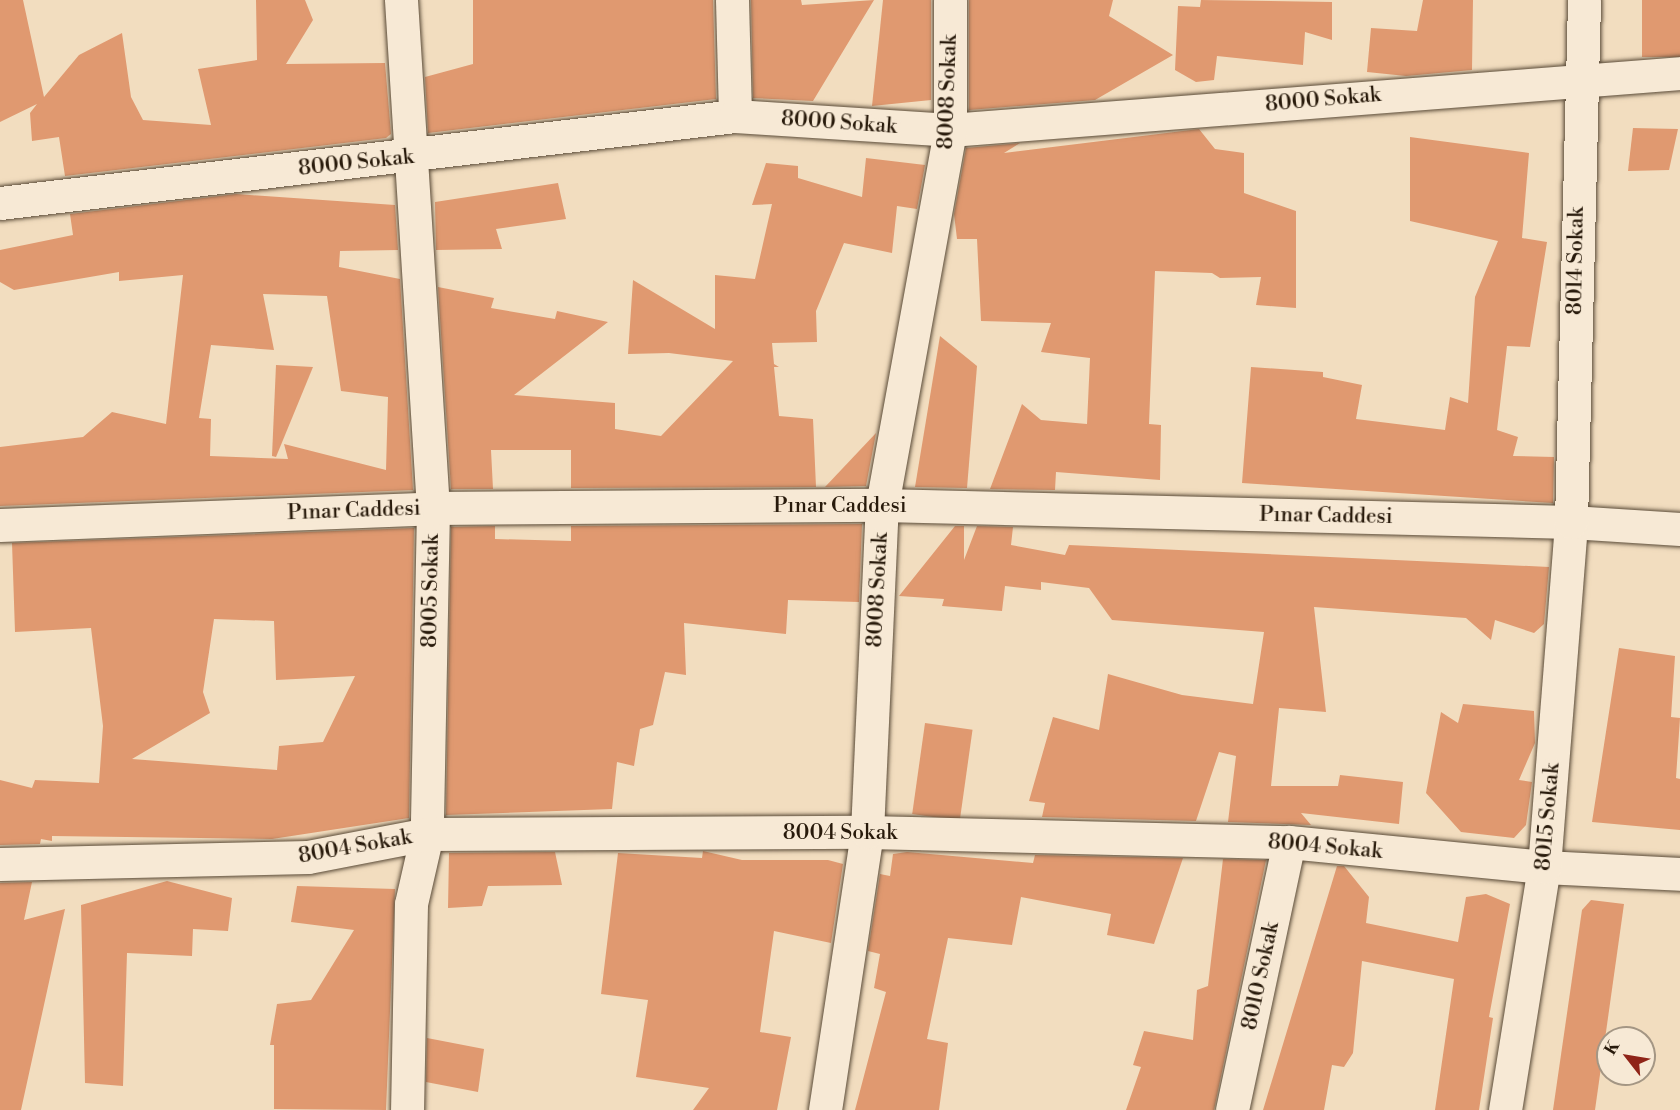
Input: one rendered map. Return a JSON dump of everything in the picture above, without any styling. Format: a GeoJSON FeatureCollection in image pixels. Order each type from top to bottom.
{"type":"FeatureCollection","features":[{"type":"Feature","properties":{"kind":"street","name":"8005 Sokak"},"geometry":{"type":"LineString","coordinates":[[400,0],[433,508],[427,834],[411,904],[406,1110]]}},
{"type":"Feature","properties":{"kind":"street"},"geometry":{"type":"LineString","coordinates":[[732,0],[735,116]]}},
{"type":"Feature","properties":{"kind":"street","name":"8008 Sokak"},"geometry":{"type":"LineString","coordinates":[[825,1110],[867,832],[882,506],[950,130],[950,0]]}},
{"type":"Feature","properties":{"kind":"street","name":"8014 Sokak"},"geometry":{"type":"LineString","coordinates":[[1571,522],[1579,79],[1584,0]]}},
{"type":"Feature","properties":{"kind":"street","name":"8000 Sokak"},"geometry":{"type":"LineString","coordinates":[[0,202],[411,157],[735,116],[950,130],[1579,79],[1680,73]]}},
{"type":"Feature","properties":{"kind":"street","name":"Pınar Caddesi"},"geometry":{"type":"LineString","coordinates":[[0,525],[433,508],[882,506],[1571,522],[1680,529]]}},
{"type":"Feature","properties":{"kind":"street","name":"8015 Sokak"},"geometry":{"type":"LineString","coordinates":[[1505,1110],[1545,867],[1571,522]]}},
{"type":"Feature","properties":{"kind":"street","name":"8004 Sokak"},"geometry":{"type":"LineString","coordinates":[[0,864],[308,857],[427,834],[867,832],[1289,842],[1545,867],[1680,874]]}},
{"type":"Feature","properties":{"kind":"street","name":"8010 Sokak"},"geometry":{"type":"LineString","coordinates":[[1232,1110],[1289,842]]}},
{"type":"Feature","properties":{"kind":"building"},"geometry":{"type":"Polygon","coordinates":[[[0,0],[23,0],[44,97],[79,55],[122,33],[131,97],[143,120],[211,125],[198,69],[257,60],[256,0],[305,0],[313,20],[286,64],[385,63],[391,134],[386,138],[65,176],[59,137],[32,141],[30,113],[37,104],[0,122],[0,0]]]}},
{"type":"Feature","properties":{"kind":"building"},"geometry":{"type":"Polygon","coordinates":[[[473,0],[713,0],[716,99],[428,133],[425,77],[473,64],[473,0]]]}},
{"type":"Feature","properties":{"kind":"building"},"geometry":{"type":"Polygon","coordinates":[[[751,0],[801,0],[802,5],[874,0],[813,101],[753,98],[751,0]]]}},
{"type":"Feature","properties":{"kind":"building"},"geometry":{"type":"Polygon","coordinates":[[[883,0],[931,0],[931,100],[872,106],[883,0]]]}},
{"type":"Feature","properties":{"kind":"building"},"geometry":{"type":"Polygon","coordinates":[[[969,0],[1113,0],[1109,16],[1173,55],[1095,100],[969,110],[969,0]]]}},
{"type":"Feature","properties":{"kind":"building"},"geometry":{"type":"Polygon","coordinates":[[[1201,0],[1332,2],[1332,40],[1305,32],[1303,65],[1217,56],[1214,80],[1196,82],[1175,70],[1178,6],[1200,7],[1201,0]]]}},
{"type":"Feature","properties":{"kind":"building"},"geometry":{"type":"Polygon","coordinates":[[[1423,0],[1473,0],[1472,70],[1406,76],[1367,72],[1371,28],[1417,31],[1423,0]]]}},
{"type":"Feature","properties":{"kind":"building"},"geometry":{"type":"Polygon","coordinates":[[[1642,0],[1680,0],[1680,57],[1642,57],[1642,0]]]}},
{"type":"Feature","properties":{"kind":"building"},"geometry":{"type":"Polygon","coordinates":[[[1633,128],[1678,129],[1669,170],[1628,171],[1633,128]]]}},
{"type":"Feature","properties":{"kind":"building"},"geometry":{"type":"Polygon","coordinates":[[[1199,129],[1215,149],[1244,153],[1244,193],[1296,211],[1296,308],[1256,305],[1261,277],[1220,278],[1212,273],[1155,271],[1149,424],[1161,425],[1160,480],[1056,472],[1055,490],[990,489],[1022,404],[1041,420],[1087,424],[1090,358],[1041,352],[1051,323],[981,321],[977,239],[957,239],[954,214],[966,148],[1020,143],[1004,153],[1199,129]]]}},
{"type":"Feature","properties":{"kind":"building"},"geometry":{"type":"Polygon","coordinates":[[[1410,137],[1529,153],[1522,238],[1547,242],[1530,347],[1507,346],[1497,430],[1518,437],[1513,456],[1554,457],[1553,503],[1242,483],[1251,367],[1323,372],[1323,377],[1362,385],[1356,419],[1445,430],[1450,397],[1468,403],[1475,297],[1498,241],[1410,221],[1410,137]]]}},
{"type":"Feature","properties":{"kind":"building"},"geometry":{"type":"Polygon","coordinates":[[[866,158],[925,165],[917,209],[897,206],[892,253],[844,243],[816,311],[817,342],[772,343],[774,364],[779,367],[774,367],[779,416],[813,419],[816,487],[571,488],[571,450],[491,450],[493,489],[451,489],[438,287],[494,298],[491,308],[555,319],[557,311],[608,322],[514,395],[615,403],[615,429],[661,436],[733,361],[669,353],[628,354],[633,280],[715,329],[715,275],[755,279],[772,204],[752,205],[766,163],[798,166],[798,178],[862,197],[866,158]]]}},
{"type":"Feature","properties":{"kind":"building"},"geometry":{"type":"Polygon","coordinates":[[[558,183],[566,219],[496,229],[502,249],[436,250],[435,202],[558,183]]]}},
{"type":"Feature","properties":{"kind":"building"},"geometry":{"type":"Polygon","coordinates":[[[236,194],[395,205],[398,250],[340,251],[339,267],[400,279],[413,490],[0,506],[0,447],[83,437],[112,412],[166,424],[183,275],[119,281],[119,272],[14,290],[0,282],[0,250],[73,235],[70,214],[236,194]],[[263,294],[274,350],[211,345],[199,418],[211,419],[210,456],[288,459],[284,444],[386,470],[388,397],[341,391],[327,296],[263,294]]]}},
{"type":"Feature","properties":{"kind":"building"},"geometry":{"type":"Polygon","coordinates":[[[940,336],[977,366],[967,488],[915,487],[940,336]]]}},
{"type":"Feature","properties":{"kind":"building"},"geometry":{"type":"Polygon","coordinates":[[[276,365],[313,367],[276,457],[272,456],[276,365]]]}},
{"type":"Feature","properties":{"kind":"building"},"geometry":{"type":"Polygon","coordinates":[[[876,433],[866,486],[825,487],[876,433]]]}},
{"type":"Feature","properties":{"kind":"building"},"geometry":{"type":"Polygon","coordinates":[[[862,524],[859,602],[788,600],[786,634],[684,623],[686,675],[665,672],[653,725],[640,729],[634,766],[617,762],[612,809],[446,815],[451,527],[495,526],[495,539],[571,541],[571,526],[862,524]]]}},
{"type":"Feature","properties":{"kind":"building"},"geometry":{"type":"Polygon","coordinates":[[[955,526],[964,526],[964,560],[977,526],[1013,527],[1011,545],[1065,555],[1069,545],[1549,567],[1544,624],[1534,633],[1495,620],[1491,640],[1466,618],[1314,607],[1326,712],[1279,708],[1271,786],[1338,786],[1340,775],[1403,782],[1399,824],[1301,813],[1311,825],[1228,822],[1236,756],[1219,752],[1196,821],[1042,817],[1045,803],[1029,801],[1053,717],[1099,730],[1108,674],[1182,695],[1253,704],[1264,632],[1112,620],[1089,588],[1041,582],[1041,590],[1005,586],[1002,611],[942,606],[944,599],[899,596],[955,526]]]}},
{"type":"Feature","properties":{"kind":"building"},"geometry":{"type":"Polygon","coordinates":[[[414,528],[409,818],[272,839],[52,836],[52,841],[41,839],[40,844],[0,845],[0,780],[32,788],[35,780],[99,783],[103,726],[91,628],[15,632],[12,543],[414,528]],[[214,619],[203,692],[210,713],[132,759],[277,770],[279,746],[323,742],[355,676],[276,680],[274,621],[214,619]]]}},
{"type":"Feature","properties":{"kind":"building"},"geometry":{"type":"Polygon","coordinates":[[[1619,648],[1675,656],[1671,717],[1680,718],[1676,778],[1680,779],[1680,830],[1592,822],[1619,648]]]}},
{"type":"Feature","properties":{"kind":"building"},"geometry":{"type":"Polygon","coordinates":[[[1463,704],[1534,711],[1535,743],[1519,780],[1532,782],[1526,825],[1514,838],[1461,832],[1426,793],[1441,712],[1458,723],[1463,704]]]}},
{"type":"Feature","properties":{"kind":"building"},"geometry":{"type":"Polygon","coordinates":[[[925,723],[973,730],[960,821],[912,814],[925,723]]]}},
{"type":"Feature","properties":{"kind":"building"},"geometry":{"type":"Polygon","coordinates":[[[703,851],[742,860],[828,860],[843,864],[831,943],[774,931],[760,1032],[791,1037],[777,1110],[693,1110],[709,1088],[636,1077],[648,1000],[601,994],[618,853],[702,858],[703,851]]]}},
{"type":"Feature","properties":{"kind":"building"},"geometry":{"type":"Polygon","coordinates":[[[555,852],[562,885],[488,886],[482,906],[448,908],[449,853],[555,852]]]}},
{"type":"Feature","properties":{"kind":"building"},"geometry":{"type":"Polygon","coordinates":[[[907,852],[1033,863],[1035,855],[1183,858],[1154,944],[1107,935],[1111,914],[1021,897],[1012,945],[948,938],[927,1039],[948,1043],[939,1110],[855,1110],[886,992],[874,988],[880,954],[868,951],[880,874],[890,876],[893,854],[907,852]]]}},
{"type":"Feature","properties":{"kind":"building"},"geometry":{"type":"Polygon","coordinates":[[[1223,859],[1266,860],[1214,1110],[1126,1110],[1141,1067],[1133,1065],[1144,1031],[1193,1040],[1197,990],[1208,986],[1223,859]]]}},
{"type":"Feature","properties":{"kind":"building"},"geometry":{"type":"Polygon","coordinates":[[[1337,866],[1344,866],[1369,897],[1366,923],[1458,942],[1466,897],[1486,894],[1510,904],[1489,1017],[1493,1018],[1479,1110],[1435,1110],[1454,979],[1362,961],[1353,1053],[1344,1067],[1332,1065],[1324,1110],[1263,1110],[1337,866]]]}},
{"type":"Feature","properties":{"kind":"building"},"geometry":{"type":"Polygon","coordinates":[[[167,881],[232,898],[228,931],[193,929],[192,956],[127,953],[123,1086],[85,1083],[81,905],[167,881]]]}},
{"type":"Feature","properties":{"kind":"building"},"geometry":{"type":"Polygon","coordinates":[[[32,882],[24,920],[65,909],[21,1110],[0,1110],[0,883],[32,882]]]}},
{"type":"Feature","properties":{"kind":"building"},"geometry":{"type":"Polygon","coordinates":[[[297,886],[395,889],[386,1110],[274,1109],[274,1045],[270,1045],[277,1004],[311,1000],[354,930],[291,922],[297,886]]]}},
{"type":"Feature","properties":{"kind":"building"},"geometry":{"type":"Polygon","coordinates":[[[1591,900],[1624,904],[1607,1026],[1596,1026],[1596,1086],[1598,1086],[1595,1110],[1553,1110],[1582,910],[1591,900]]]}},
{"type":"Feature","properties":{"kind":"building"},"geometry":{"type":"Polygon","coordinates":[[[427,1038],[484,1049],[478,1092],[426,1082],[427,1038]]]}}]}
